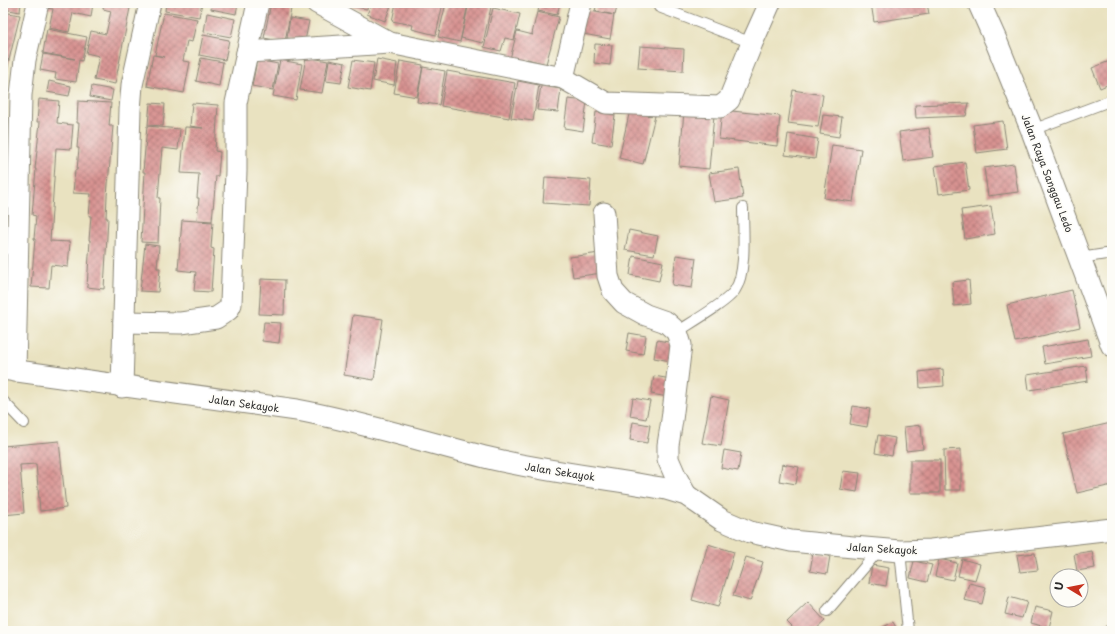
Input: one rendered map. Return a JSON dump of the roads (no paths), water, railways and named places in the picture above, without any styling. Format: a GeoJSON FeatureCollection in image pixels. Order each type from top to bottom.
{"type":"FeatureCollection","features":[{"type":"Feature","properties":{"kind":"highway","name":"Jalan Raya Sanggau Ledo"},"geometry":{"type":"LineString","coordinates":[[979,3],[1032,130],[1112,346]]}},
{"type":"Feature","properties":{"kind":"street"},"geometry":{"type":"LineString","coordinates":[[9,370],[21,95],[25,60],[38,3]]}},
{"type":"Feature","properties":{"kind":"street"},"geometry":{"type":"LineString","coordinates":[[122,387],[131,97],[134,72],[150,3]]}},
{"type":"Feature","properties":{"kind":"street"},"geometry":{"type":"LineString","coordinates":[[124,322],[182,322],[216,318],[228,310],[232,304],[236,171],[236,103],[258,3]]}},
{"type":"Feature","properties":{"kind":"street"},"geometry":{"type":"LineString","coordinates":[[317,3],[390,43]]}},
{"type":"Feature","properties":{"kind":"street"},"geometry":{"type":"LineString","coordinates":[[563,78],[581,3]]}},
{"type":"Feature","properties":{"kind":"street"},"geometry":{"type":"LineString","coordinates":[[247,52],[390,43],[563,78],[606,103],[720,107],[729,100],[770,3]]}},
{"type":"Feature","properties":{"kind":"street"},"geometry":{"type":"LineString","coordinates":[[604,213],[608,276],[613,292],[624,303],[646,315],[666,322],[677,332],[681,345],[668,445],[668,459],[686,495]]}},
{"type":"Feature","properties":{"kind":"street","name":"Jalan Sekayok"},"geometry":{"type":"LineString","coordinates":[[9,370],[324,415],[526,466],[666,489],[686,495],[722,520],[750,532],[791,541],[900,551],[931,550],[1112,529]]}},
{"type":"Feature","properties":{"kind":"lane"},"geometry":{"type":"LineString","coordinates":[[658,7],[752,43]]}},
{"type":"Feature","properties":{"kind":"lane"},"geometry":{"type":"LineString","coordinates":[[1032,130],[1112,100]]}},
{"type":"Feature","properties":{"kind":"lane"},"geometry":{"type":"LineString","coordinates":[[677,332],[722,302],[735,291],[742,274],[743,208]]}},
{"type":"Feature","properties":{"kind":"lane"},"geometry":{"type":"LineString","coordinates":[[1080,258],[1106,254]]}},
{"type":"Feature","properties":{"kind":"lane"},"geometry":{"type":"LineString","coordinates":[[3,401],[24,423]]}},
{"type":"Feature","properties":{"kind":"lane"},"geometry":{"type":"LineString","coordinates":[[827,611],[880,549]]}},
{"type":"Feature","properties":{"kind":"lane"},"geometry":{"type":"LineString","coordinates":[[900,551],[908,631]]}}]}
